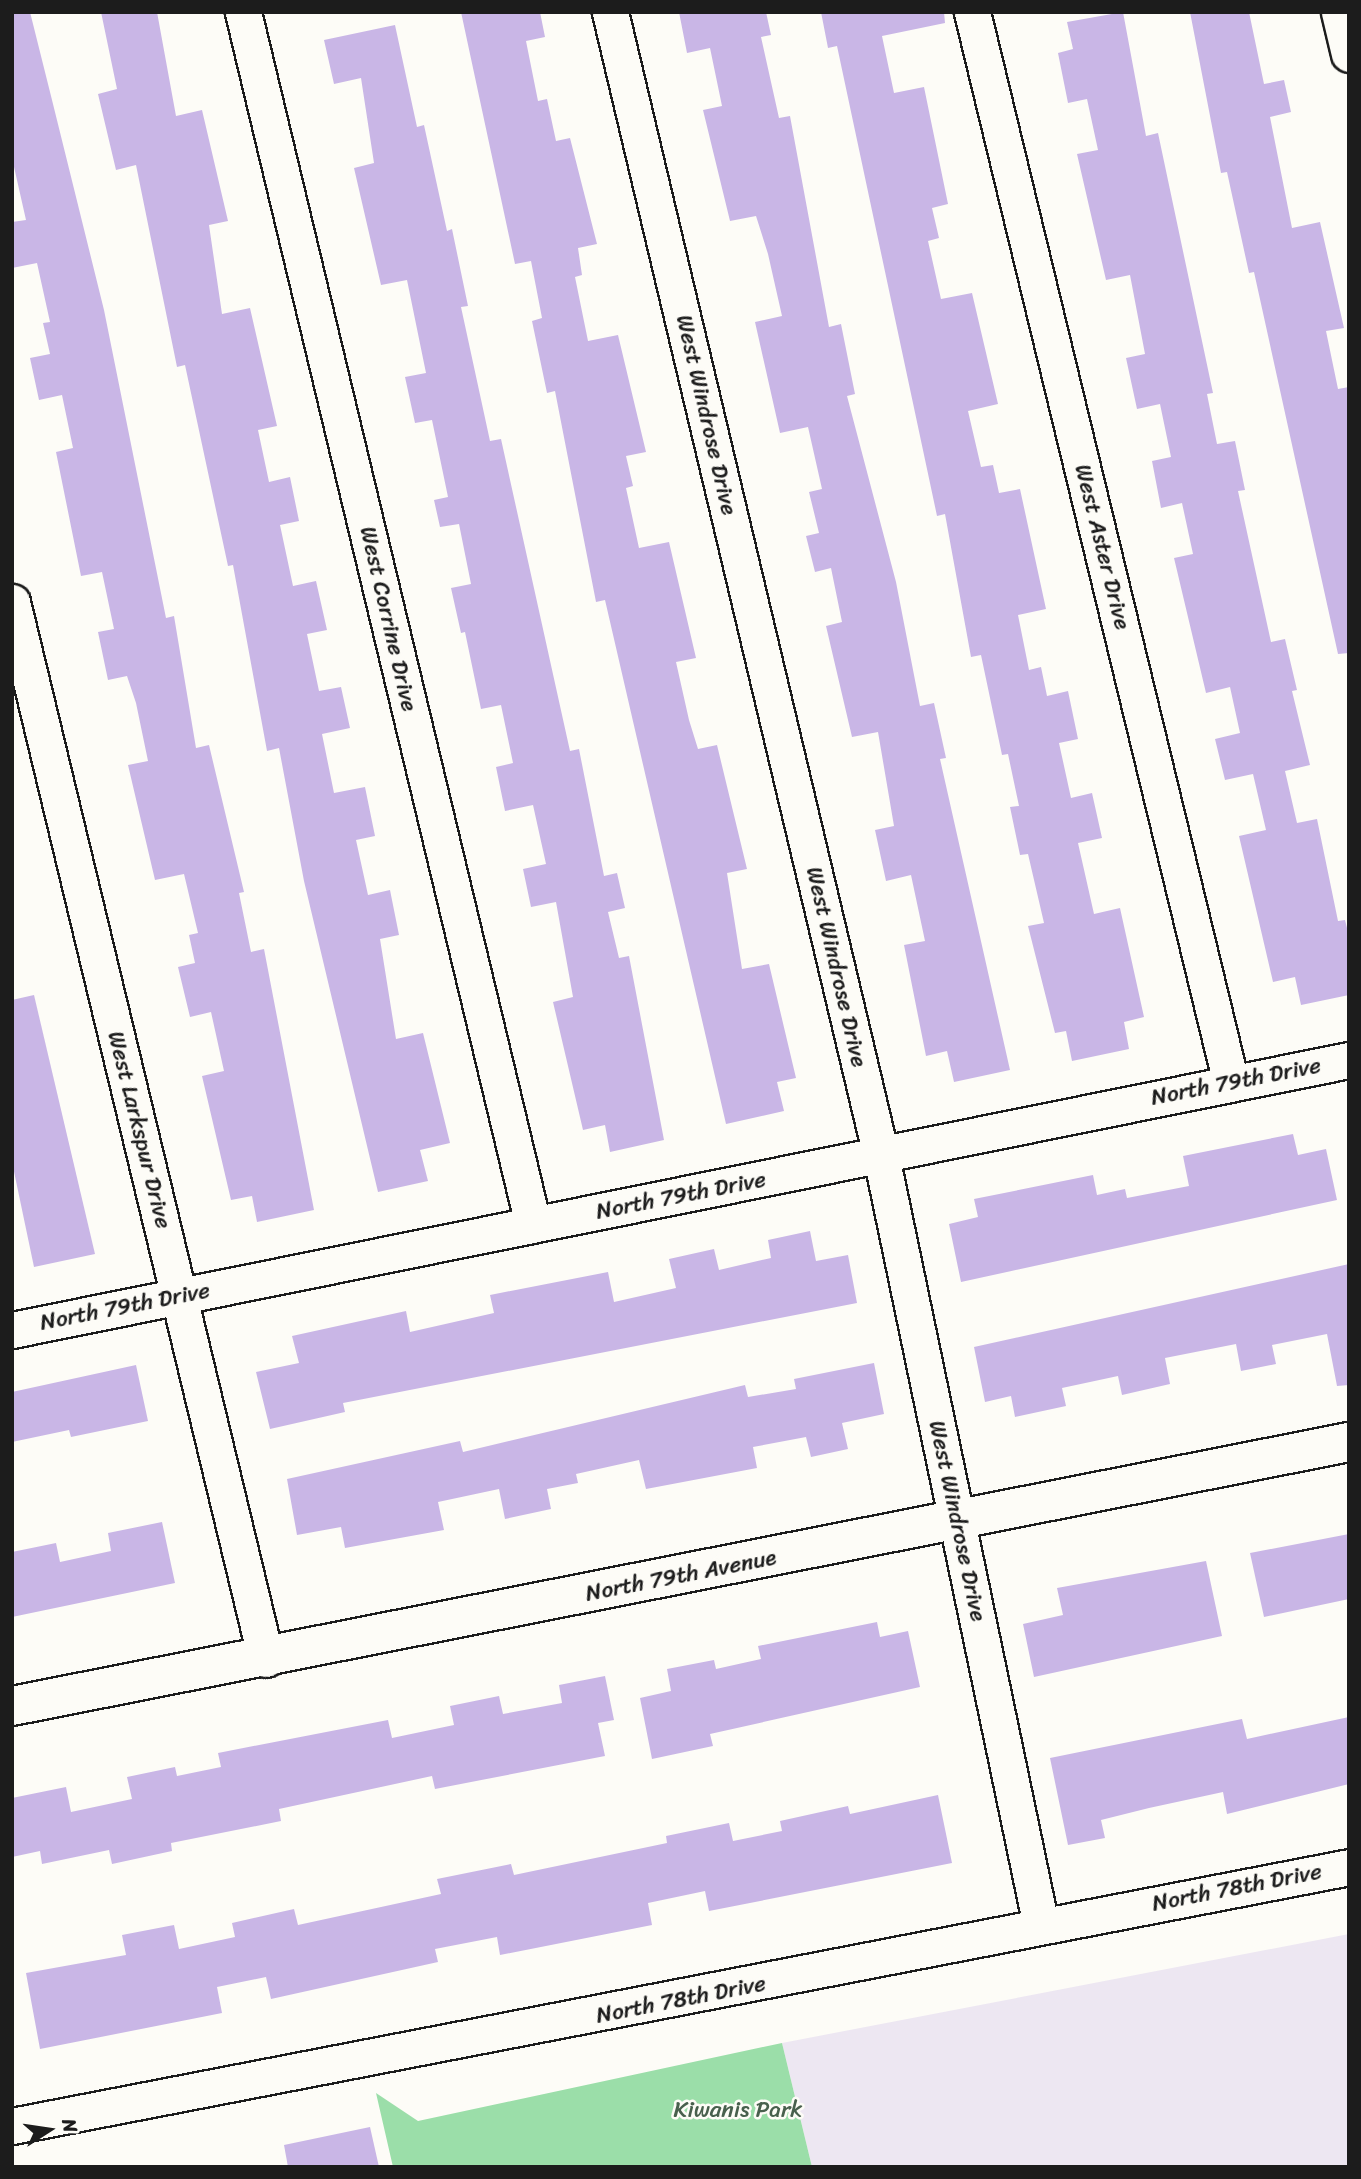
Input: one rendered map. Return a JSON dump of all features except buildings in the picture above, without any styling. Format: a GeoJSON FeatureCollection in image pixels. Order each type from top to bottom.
{"type":"FeatureCollection","features":[{"type":"Feature","properties":{"kind":"street","name":"West Corrine Drive"},"geometry":{"type":"LineString","coordinates":[[243,12],[533,1226]]}},
{"type":"Feature","properties":{"kind":"street","name":"West Windrose Drive"},"geometry":{"type":"LineString","coordinates":[[610,12],[881,1156],[1041,1926]]}},
{"type":"Feature","properties":{"kind":"street","name":"West Aster Drive"},"geometry":{"type":"LineString","coordinates":[[972,12],[1231,1083]]}},
{"type":"Feature","properties":{"kind":"street"},"geometry":{"type":"LineString","coordinates":[[1339,12],[1349,54]]}},
{"type":"Feature","properties":{"kind":"street","name":"West Larkspur Drive"},"geometry":{"type":"LineString","coordinates":[[12,602],[266,1659]]}},
{"type":"Feature","properties":{"kind":"street","name":"North 79th Drive"},"geometry":{"type":"LineString","coordinates":[[12,1330],[1349,1059]]}},
{"type":"Feature","properties":{"kind":"street","name":"North 79th Avenue"},"geometry":{"type":"LineString","coordinates":[[12,1706],[266,1659],[1349,1442]]}},
{"type":"Feature","properties":{"kind":"street","name":"North 78th Drive"},"geometry":{"type":"LineString","coordinates":[[12,2126],[754,1986],[1041,1926],[1349,1867]]}},
{"type":"Feature","properties":{"kind":"shaded area"},"geometry":{"type":"Polygon","coordinates":[[[1349,1934],[1349,2167],[812,2167],[782,2043],[1349,1934]]]}},
{"type":"Feature","properties":{"kind":"green space","name":"Kiwanis Park"},"geometry":{"type":"Polygon","coordinates":[[[782,2043],[812,2167],[393,2167],[376,2093],[418,2121],[782,2043]]]}}]}
